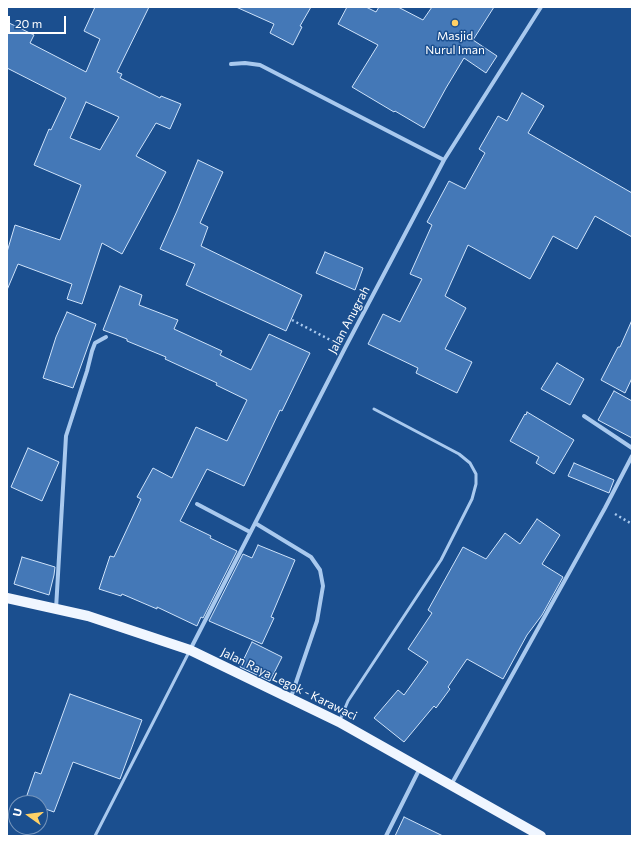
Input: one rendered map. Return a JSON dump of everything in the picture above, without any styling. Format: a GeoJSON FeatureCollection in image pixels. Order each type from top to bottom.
{"type":"FeatureCollection","features":[{"type":"Feature","properties":{"kind":"main road","name":"Jalan Raya Legok - Karawaci"},"geometry":{"type":"LineString","coordinates":[[7,598],[88,616],[190,650],[339,722],[541,836]]}},
{"type":"Feature","properties":{"kind":"street","name":"Jalan Anugrah"},"geometry":{"type":"LineString","coordinates":[[190,650],[345,348],[444,160],[541,7]]}},
{"type":"Feature","properties":{"kind":"street"},"geometry":{"type":"LineString","coordinates":[[231,64],[245,63],[260,65],[444,160]]}},
{"type":"Feature","properties":{"kind":"street"},"geometry":{"type":"LineString","coordinates":[[56,609],[66,436],[95,343],[106,337]]}},
{"type":"Feature","properties":{"kind":"street"},"geometry":{"type":"LineString","coordinates":[[584,416],[632,448]]}},
{"type":"Feature","properties":{"kind":"street"},"geometry":{"type":"LineString","coordinates":[[451,786],[605,508],[632,456]]}},
{"type":"Feature","properties":{"kind":"street"},"geometry":{"type":"LineString","coordinates":[[197,504],[250,532]]}},
{"type":"Feature","properties":{"kind":"street"},"geometry":{"type":"LineString","coordinates":[[255,523],[311,557],[320,570],[323,586],[317,621],[290,698]]}},
{"type":"Feature","properties":{"kind":"street"},"geometry":{"type":"LineString","coordinates":[[386,836],[420,768]]}},
{"type":"Feature","properties":{"kind":"lane"},"geometry":{"type":"LineString","coordinates":[[339,722],[348,701],[441,560],[472,499],[476,484],[476,474],[470,463],[459,454],[374,409]]}},
{"type":"Feature","properties":{"kind":"lane"},"geometry":{"type":"LineString","coordinates":[[95,836],[190,650]]}},
{"type":"Feature","properties":{"kind":"path"},"geometry":{"type":"LineString","coordinates":[[292,320],[345,348]]}},
{"type":"Feature","properties":{"kind":"path"},"geometry":{"type":"LineString","coordinates":[[605,508],[632,524]]}},
{"type":"Feature","properties":{"kind":"building"},"geometry":{"type":"Polygon","coordinates":[[[95,7],[149,7],[117,72],[122,74],[120,78],[160,98],[161,96],[181,104],[170,129],[156,123],[136,156],[166,172],[122,254],[102,243],[82,304],[67,299],[72,284],[18,264],[7,290],[7,252],[15,225],[60,240],[81,185],[34,165],[49,129],[51,130],[66,98],[7,68],[7,22],[34,35],[30,43],[86,72],[100,39],[84,31],[95,7]],[[86,102],[70,138],[100,150],[119,117],[86,102]]]}},
{"type":"Feature","properties":{"kind":"building"},"geometry":{"type":"Polygon","coordinates":[[[236,7],[311,7],[300,26],[302,27],[293,45],[270,33],[274,24],[236,7]]]}},
{"type":"Feature","properties":{"kind":"building"},"geometry":{"type":"Polygon","coordinates":[[[347,7],[366,7],[376,12],[379,7],[398,7],[423,20],[432,7],[494,7],[473,40],[497,56],[486,73],[464,58],[424,128],[352,87],[378,45],[338,24],[347,7]]]}},
{"type":"Feature","properties":{"kind":"building"},"geometry":{"type":"Polygon","coordinates":[[[522,93],[544,106],[528,133],[632,193],[632,237],[595,216],[577,249],[553,236],[530,279],[468,245],[445,296],[466,308],[445,349],[472,362],[457,393],[416,373],[418,368],[368,344],[383,314],[400,322],[422,279],[410,274],[432,225],[427,222],[449,181],[465,189],[485,153],[479,149],[498,116],[507,121],[522,93]]]}},
{"type":"Feature","properties":{"kind":"building"},"geometry":{"type":"Polygon","coordinates":[[[198,160],[223,172],[200,223],[208,227],[201,246],[302,295],[286,331],[186,285],[195,264],[160,249],[198,160]]]}},
{"type":"Feature","properties":{"kind":"building"},"geometry":{"type":"Polygon","coordinates":[[[325,252],[363,268],[355,290],[316,273],[325,252]]]}},
{"type":"Feature","properties":{"kind":"building"},"geometry":{"type":"Polygon","coordinates":[[[120,286],[142,295],[139,305],[178,320],[174,329],[222,351],[220,355],[251,370],[269,334],[310,353],[282,411],[280,410],[244,486],[207,469],[180,521],[237,551],[203,618],[201,617],[197,626],[157,607],[157,609],[122,594],[121,596],[99,589],[110,556],[114,557],[141,499],[137,497],[153,468],[172,478],[196,427],[227,441],[247,400],[216,385],[217,383],[165,359],[166,357],[103,330],[120,286]]]}},
{"type":"Feature","properties":{"kind":"building"},"geometry":{"type":"Polygon","coordinates":[[[67,312],[96,324],[73,388],[43,378],[56,337],[67,312]]]}},
{"type":"Feature","properties":{"kind":"building"},"geometry":{"type":"Polygon","coordinates":[[[632,320],[632,378],[625,393],[601,380],[618,347],[620,347],[632,320]]]}},
{"type":"Feature","properties":{"kind":"building"},"geometry":{"type":"Polygon","coordinates":[[[557,363],[584,379],[570,405],[541,389],[557,363]]]}},
{"type":"Feature","properties":{"kind":"building"},"geometry":{"type":"Polygon","coordinates":[[[614,391],[632,401],[632,438],[598,420],[614,391]]]}},
{"type":"Feature","properties":{"kind":"building"},"geometry":{"type":"Polygon","coordinates":[[[527,412],[574,440],[554,474],[536,463],[539,457],[510,441],[527,412]]]}},
{"type":"Feature","properties":{"kind":"building"},"geometry":{"type":"Polygon","coordinates":[[[28,448],[59,462],[42,501],[11,487],[28,448]]]}},
{"type":"Feature","properties":{"kind":"building"},"geometry":{"type":"Polygon","coordinates":[[[574,463],[614,480],[609,493],[568,476],[574,463]]]}},
{"type":"Feature","properties":{"kind":"building"},"geometry":{"type":"Polygon","coordinates":[[[537,519],[560,535],[542,564],[563,577],[542,615],[527,635],[503,679],[467,659],[448,687],[450,689],[436,708],[434,706],[404,742],[374,718],[398,690],[404,695],[428,662],[408,649],[432,613],[428,610],[463,547],[486,559],[505,533],[520,544],[537,519]]]}},
{"type":"Feature","properties":{"kind":"building"},"geometry":{"type":"Polygon","coordinates":[[[258,545],[295,560],[271,617],[274,618],[262,644],[209,621],[243,554],[252,558],[258,545]]]}},
{"type":"Feature","properties":{"kind":"building"},"geometry":{"type":"Polygon","coordinates":[[[22,557],[55,567],[49,595],[14,584],[22,557]]]}},
{"type":"Feature","properties":{"kind":"building"},"geometry":{"type":"Polygon","coordinates":[[[252,642],[282,657],[270,681],[240,667],[252,642]]]}},
{"type":"Feature","properties":{"kind":"building"},"geometry":{"type":"Polygon","coordinates":[[[70,694],[142,720],[120,779],[73,762],[54,812],[48,810],[48,795],[27,795],[35,772],[41,774],[70,694]]]}},
{"type":"Feature","properties":{"kind":"building"},"geometry":{"type":"Polygon","coordinates":[[[404,817],[443,836],[395,836],[404,817]]]}},
{"type":"Feature","properties":{"kind":"place","name":"Masjid Nurul Iman"},"geometry":{"type":"Point","coordinates":[455,23]}}]}
